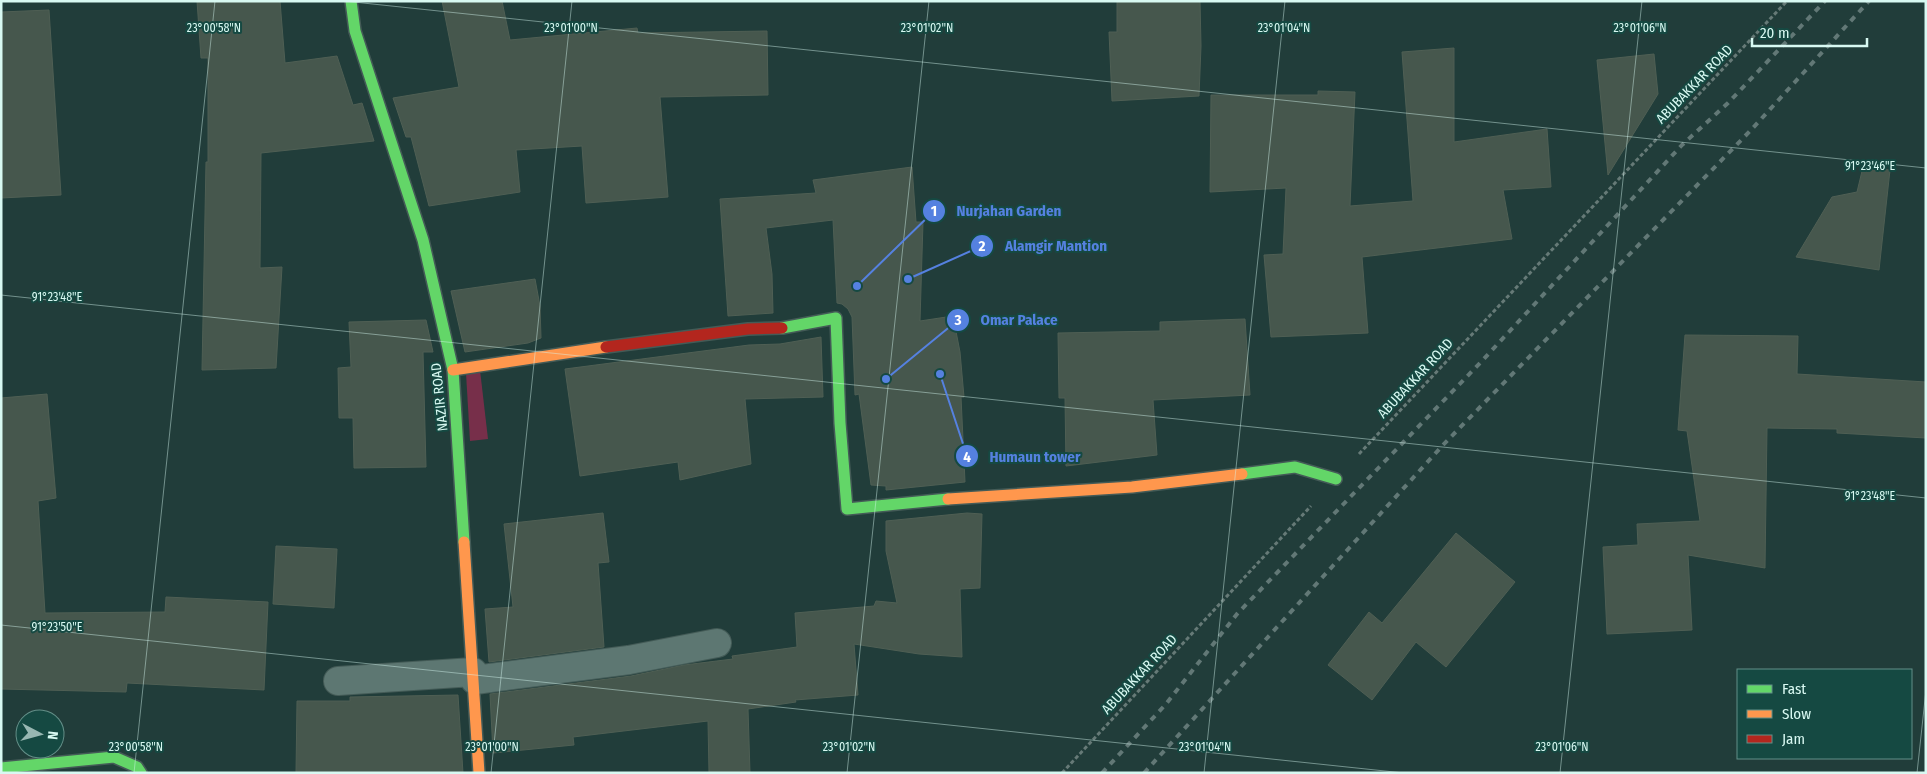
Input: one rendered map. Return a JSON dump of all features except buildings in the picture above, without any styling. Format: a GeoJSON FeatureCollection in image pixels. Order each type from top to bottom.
{"type":"FeatureCollection","features":[{"type":"Feature","properties":{"kind":"street","name":"NAZIR ROAD"},"geometry":{"type":"LineString","coordinates":[[351,1],[355,31],[423,240],[453,370],[479,773]]}},
{"type":"Feature","properties":{"kind":"street"},"geometry":{"type":"LineString","coordinates":[[453,370],[629,344],[748,329],[777,329],[836,318],[840,424],[848,508],[984,496],[1132,487],[1295,466],[1336,479]]}},
{"type":"Feature","properties":{"kind":"street"},"geometry":{"type":"LineString","coordinates":[[338,681],[474,676],[629,660],[717,643]]}},
{"type":"Feature","properties":{"kind":"street"},"geometry":{"type":"LineString","coordinates":[[1,768],[114,757],[138,767],[141,773]]}},
{"type":"Feature","properties":{"kind":"path","name":"ABUBAKKAR ROAD"},"geometry":{"type":"LineString","coordinates":[[1062,773],[1336,479],[1787,1]]}},
{"type":"Feature","properties":{"kind":"shaded area"},"geometry":{"type":"Polygon","coordinates":[[[480,370],[488,439],[470,441],[466,373],[480,370]]]}},
{"type":"Feature","properties":{"kind":"railway"},"geometry":{"type":"LineString","coordinates":[[1102,773],[1166,704],[1237,614],[1481,362],[1682,145],[1728,103],[1825,1]]}},
{"type":"Feature","properties":{"kind":"railway"},"geometry":{"type":"LineString","coordinates":[[1144,773],[1443,445],[1752,129],[1869,1]]}},
{"type":"Feature","properties":{"kind":"traffic: fast"},"geometry":{"type":"LineString","coordinates":[[351,1],[355,31],[423,240],[453,370],[464,542]]}},
{"type":"Feature","properties":{"kind":"traffic: fast"},"geometry":{"type":"LineString","coordinates":[[782,328],[836,318],[840,423],[847,509],[948,499]]}},
{"type":"Feature","properties":{"kind":"traffic: fast"},"geometry":{"type":"LineString","coordinates":[[1242,474],[1295,467],[1336,479]]}},
{"type":"Feature","properties":{"kind":"traffic: fast"},"geometry":{"type":"LineString","coordinates":[[1,768],[114,757],[137,767],[141,773]]}},
{"type":"Feature","properties":{"kind":"traffic: slow"},"geometry":{"type":"LineString","coordinates":[[453,370],[606,347]]}},
{"type":"Feature","properties":{"kind":"traffic: slow"},"geometry":{"type":"LineString","coordinates":[[948,499],[1132,487],[1242,474]]}},
{"type":"Feature","properties":{"kind":"traffic: slow"},"geometry":{"type":"LineString","coordinates":[[464,542],[479,773]]}},
{"type":"Feature","properties":{"kind":"traffic: jam"},"geometry":{"type":"LineString","coordinates":[[606,347],[748,329],[782,328]]}},
{"type":"Feature","properties":{"kind":"place","name":"Alamgir Mantion"},"geometry":{"type":"Point","coordinates":[908,279]}},
{"type":"Feature","properties":{"kind":"place","name":"Nurjahan Garden"},"geometry":{"type":"Point","coordinates":[857,286]}},
{"type":"Feature","properties":{"kind":"place","name":"Humaun tower"},"geometry":{"type":"Point","coordinates":[940,374]}},
{"type":"Feature","properties":{"kind":"place","name":"Omar Palace"},"geometry":{"type":"Point","coordinates":[886,379]}}]}
